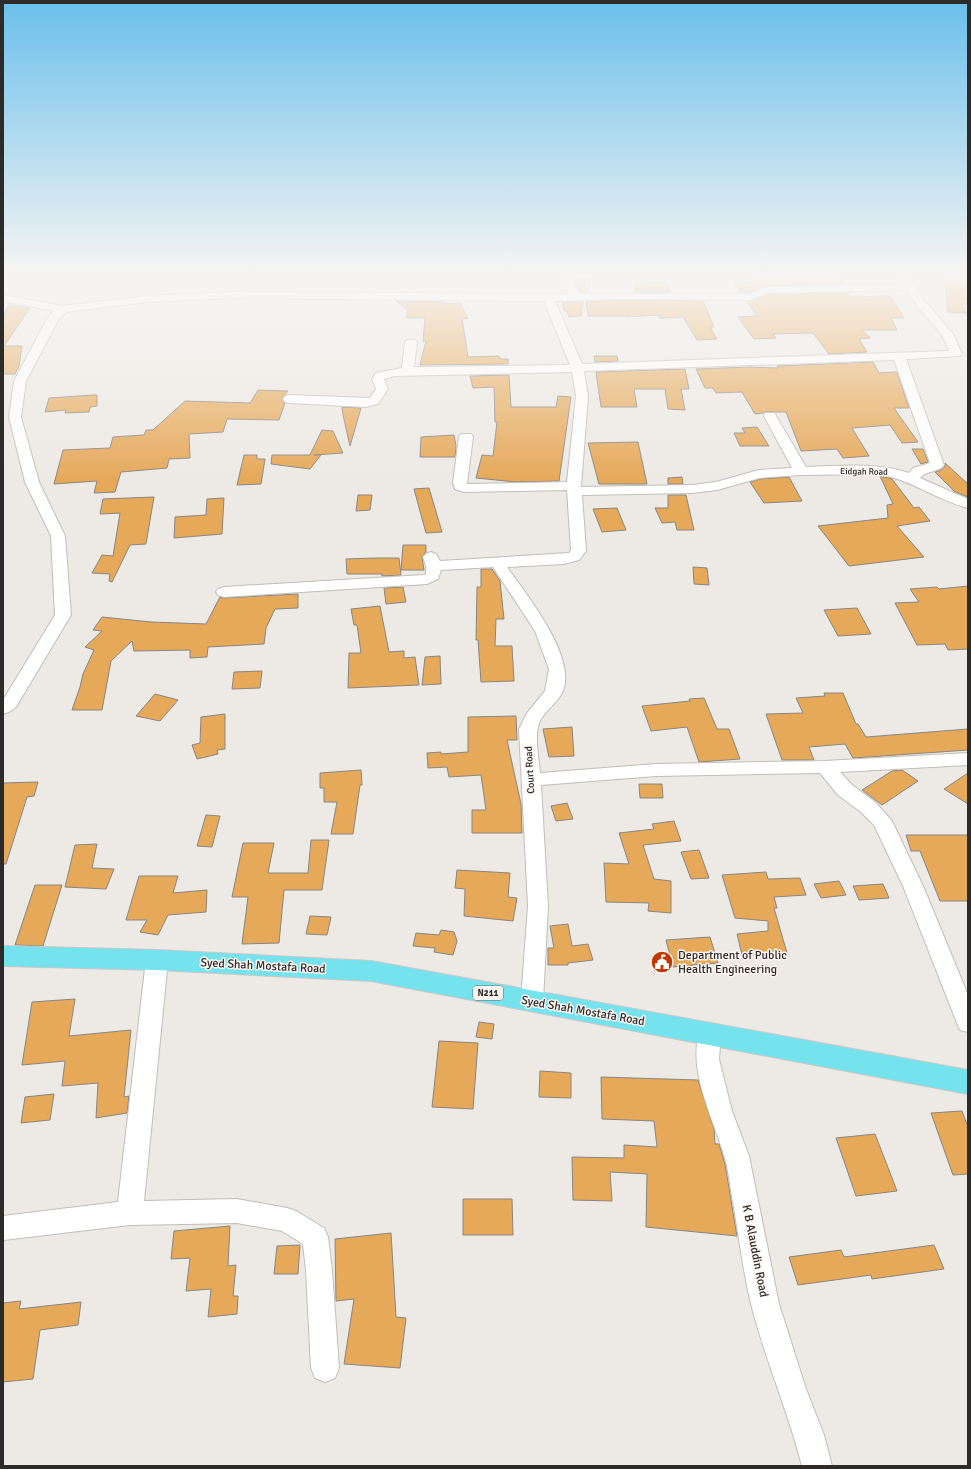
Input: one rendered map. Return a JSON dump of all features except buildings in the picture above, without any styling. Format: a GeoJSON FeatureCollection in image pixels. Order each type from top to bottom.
{"type":"FeatureCollection","features":[{"type":"Feature","properties":{"kind":"highway","name":"Syed Shah Mostafa Road"},"geometry":{"type":"LineString","coordinates":[[3,956],[156,960],[371,971],[968,1082]]}},
{"type":"Feature","properties":{"kind":"street"},"geometry":{"type":"LineString","coordinates":[[3,708],[10,703],[64,615],[58,536],[32,482],[14,417],[20,381],[40,344]]}},
{"type":"Feature","properties":{"kind":"street"},"geometry":{"type":"LineString","coordinates":[[408,371],[411,344]]}},
{"type":"Feature","properties":{"kind":"street"},"geometry":{"type":"LineString","coordinates":[[224,592],[427,579],[433,576],[432,560],[498,564],[574,557],[579,551],[574,489],[582,396],[577,368],[568,344]]}},
{"type":"Feature","properties":{"kind":"street"},"geometry":{"type":"LineString","coordinates":[[289,398],[365,403],[374,401],[382,389],[378,379],[380,376],[394,372],[577,368],[956,354],[954,346],[968,346]]}},
{"type":"Feature","properties":{"kind":"street"},"geometry":{"type":"LineString","coordinates":[[899,356],[937,465],[918,471],[912,479]]}},
{"type":"Feature","properties":{"kind":"street"},"geometry":{"type":"LineString","coordinates":[[770,416],[783,442],[802,471]]}},
{"type":"Feature","properties":{"kind":"street","name":"Eidgah Road"},"geometry":{"type":"LineString","coordinates":[[466,437],[460,483],[460,486],[464,488],[692,489],[717,486],[759,474],[802,471],[883,470],[912,479],[968,504]]}},
{"type":"Feature","properties":{"kind":"street","name":"Court Road"},"geometry":{"type":"LineString","coordinates":[[498,564],[543,631],[557,669],[554,692],[533,717],[528,729],[538,906],[532,1001]]}},
{"type":"Feature","properties":{"kind":"street"},"geometry":{"type":"LineString","coordinates":[[530,780],[656,770],[824,767],[968,759]]}},
{"type":"Feature","properties":{"kind":"street"},"geometry":{"type":"LineString","coordinates":[[824,767],[845,790],[868,807],[882,821],[913,886],[968,1024]]}},
{"type":"Feature","properties":{"kind":"street"},"geometry":{"type":"LineString","coordinates":[[130,1213],[156,960]]}},
{"type":"Feature","properties":{"kind":"street","name":"K B Alauddin Road"},"geometry":{"type":"LineString","coordinates":[[710,1034],[707,1059],[720,1111],[737,1156],[765,1304],[792,1389],[809,1435],[817,1466]]}},
{"type":"Feature","properties":{"kind":"street"},"geometry":{"type":"LineString","coordinates":[[3,1228],[130,1213],[236,1211],[287,1220],[315,1236],[319,1270],[325,1368]]}},
{"type":"Feature","properties":{"kind":"place","name":"Department of Public Health Engineering"},"geometry":{"type":"Point","coordinates":[662,962]}}]}
